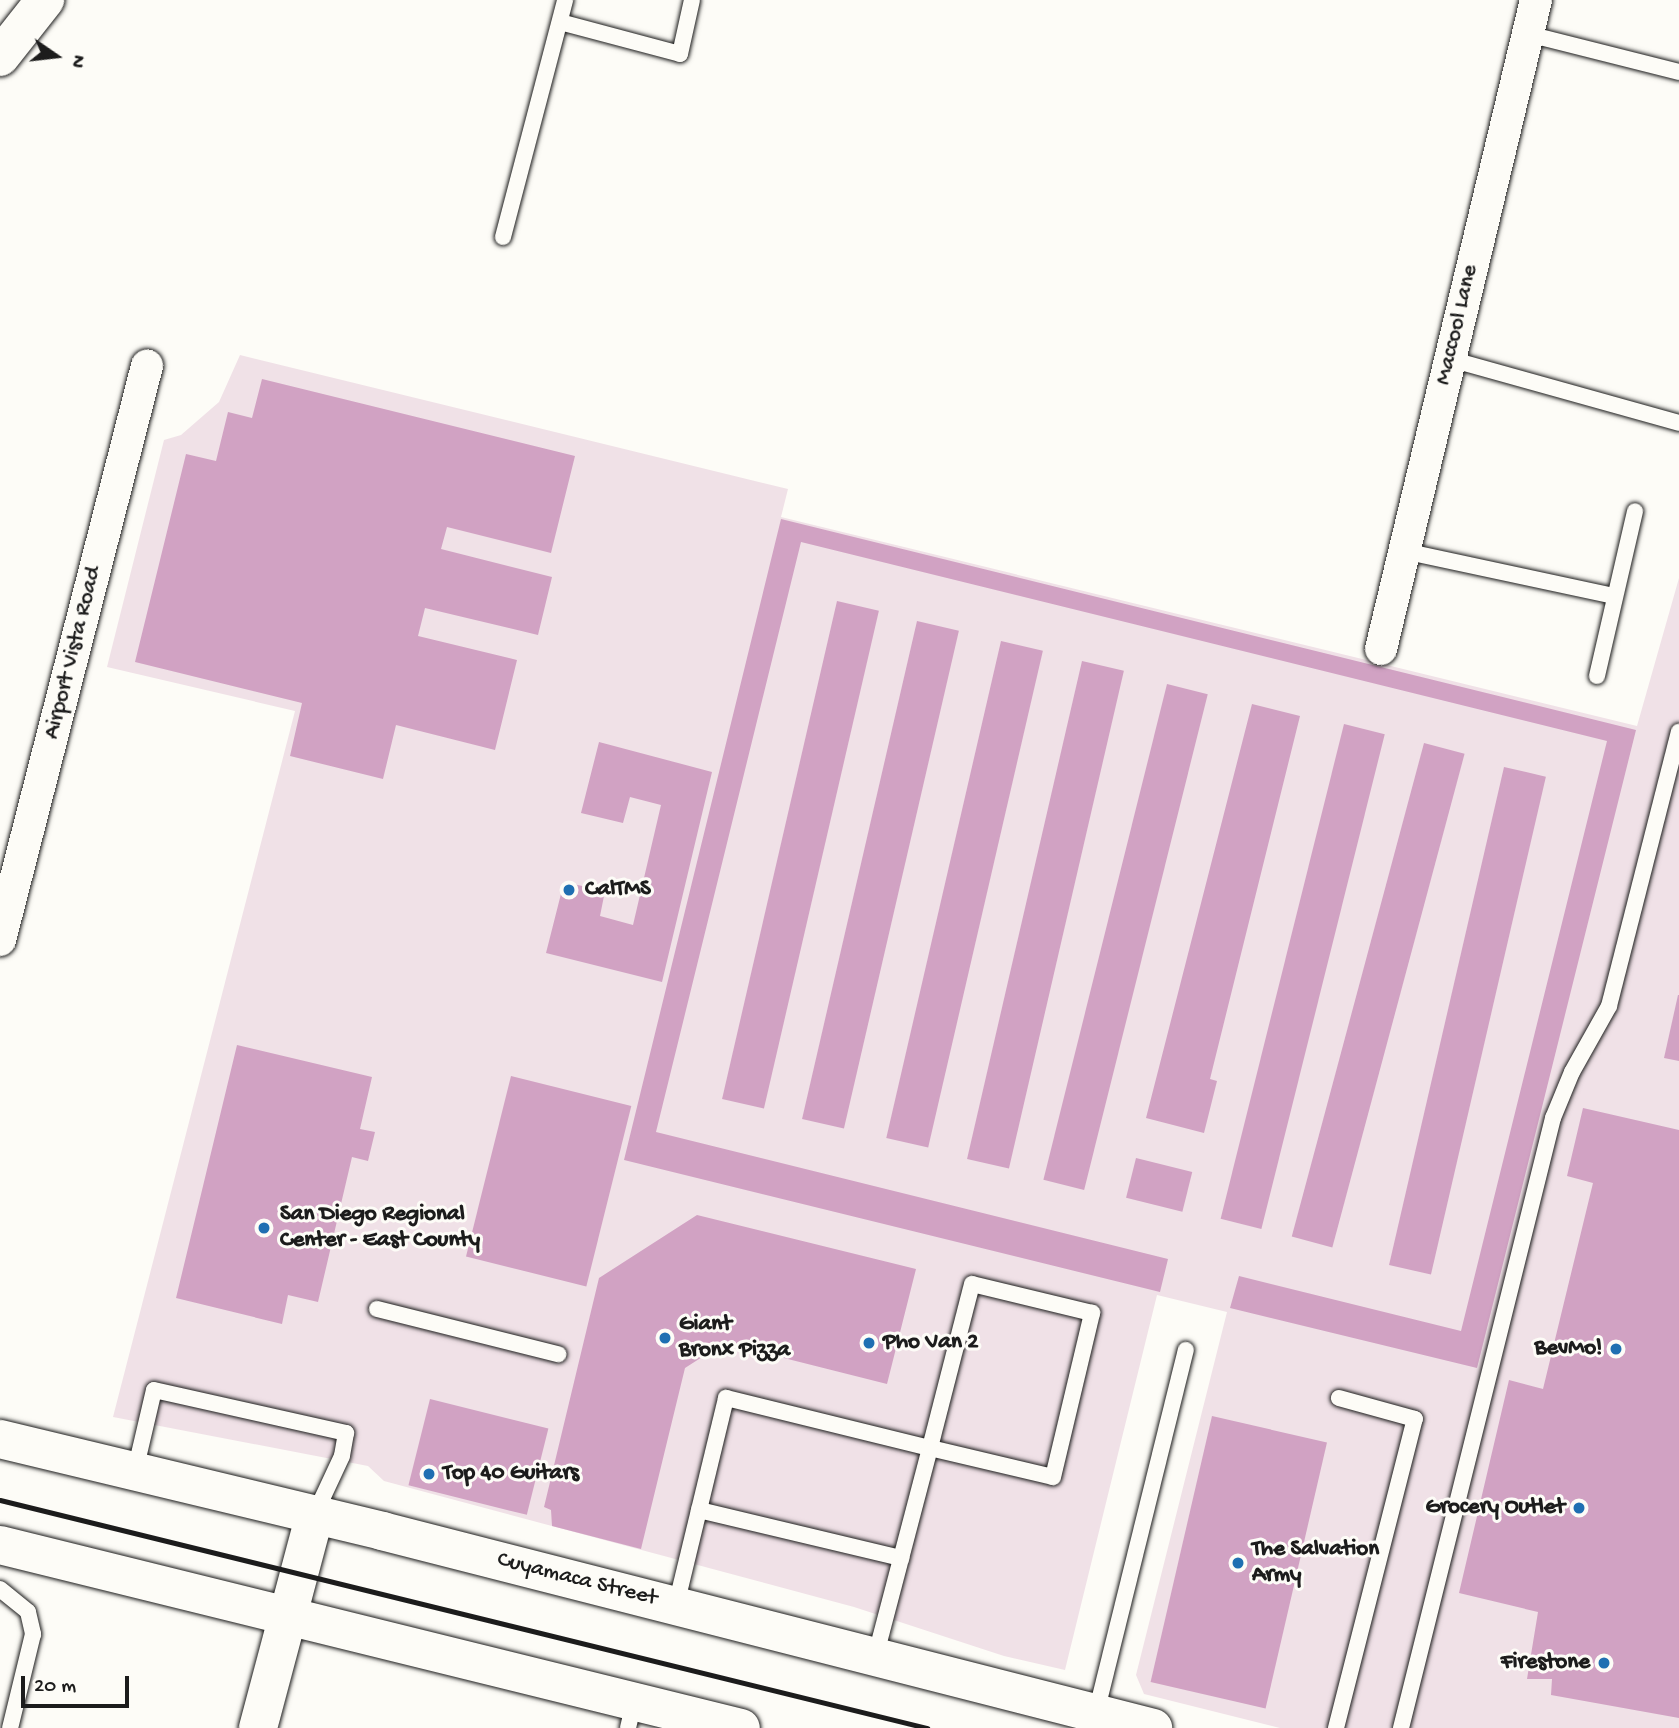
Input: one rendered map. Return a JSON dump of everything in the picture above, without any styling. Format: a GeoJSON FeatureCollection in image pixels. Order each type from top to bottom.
{"type":"FeatureCollection","features":[{"type":"Feature","properties":{"kind":"main road"},"geometry":{"type":"LineString","coordinates":[[0,57],[45,0]]}},
{"type":"Feature","properties":{"kind":"main road","name":"Cuyamaca Street"},"geometry":{"type":"LineString","coordinates":[[0,1439],[315,1514],[1153,1728]]}},
{"type":"Feature","properties":{"kind":"main road"},"geometry":{"type":"LineString","coordinates":[[258,1728],[315,1514]]}},
{"type":"Feature","properties":{"kind":"main road"},"geometry":{"type":"LineString","coordinates":[[0,1545],[288,1616],[631,1715],[741,1728]]}},
{"type":"Feature","properties":{"kind":"street","name":"Maccool Lane"},"geometry":{"type":"LineString","coordinates":[[1381,649],[1536,0]]}},
{"type":"Feature","properties":{"kind":"street","name":"Airport Vista Road"},"geometry":{"type":"LineString","coordinates":[[0,940],[147,366]]}},
{"type":"Feature","properties":{"kind":"lane"},"geometry":{"type":"LineString","coordinates":[[503,237],[565,0]]}},
{"type":"Feature","properties":{"kind":"lane"},"geometry":{"type":"LineString","coordinates":[[560,22],[680,54],[692,0]]}},
{"type":"Feature","properties":{"kind":"lane"},"geometry":{"type":"LineString","coordinates":[[1528,34],[1679,72]]}},
{"type":"Feature","properties":{"kind":"lane"},"geometry":{"type":"LineString","coordinates":[[1450,359],[1679,423]]}},
{"type":"Feature","properties":{"kind":"lane"},"geometry":{"type":"LineString","coordinates":[[1597,676],[1635,511]]}},
{"type":"Feature","properties":{"kind":"lane"},"geometry":{"type":"LineString","coordinates":[[1404,551],[1614,596]]}},
{"type":"Feature","properties":{"kind":"lane"},"geometry":{"type":"LineString","coordinates":[[1401,1728],[1553,1118],[1572,1072],[1609,1006],[1678,743]]}},
{"type":"Feature","properties":{"kind":"lane"},"geometry":{"type":"LineString","coordinates":[[676,1605],[726,1398],[930,1448],[1053,1477],[1093,1313],[972,1284],[930,1448],[875,1657]]}},
{"type":"Feature","properties":{"kind":"lane"},"geometry":{"type":"LineString","coordinates":[[377,1309],[558,1354]]}},
{"type":"Feature","properties":{"kind":"lane"},"geometry":{"type":"LineString","coordinates":[[1096,1713],[1186,1350]]}},
{"type":"Feature","properties":{"kind":"lane"},"geometry":{"type":"LineString","coordinates":[[135,1471],[154,1390],[346,1433],[342,1457],[315,1514]]}},
{"type":"Feature","properties":{"kind":"lane"},"geometry":{"type":"LineString","coordinates":[[1336,1728],[1415,1419],[1339,1398]]}},
{"type":"Feature","properties":{"kind":"lane"},"geometry":{"type":"LineString","coordinates":[[699,1510],[901,1558]]}},
{"type":"Feature","properties":{"kind":"lane"},"geometry":{"type":"LineString","coordinates":[[0,1589],[28,1612],[33,1634],[10,1728]]}},
{"type":"Feature","properties":{"kind":"shaded area"},"geometry":{"type":"Polygon","coordinates":[[[240,355],[788,489],[781,517],[1637,726],[1679,578],[1679,1728],[1280,1728],[1144,1694],[1136,1675],[1227,1312],[1157,1295],[1065,1670],[1004,1656],[854,1607],[384,1481],[368,1466],[113,1417],[295,711],[107,667],[164,440],[181,435],[219,402],[240,355]]]}},
{"type":"Feature","properties":{"kind":"building"},"geometry":{"type":"Polygon","coordinates":[[[262,379],[575,456],[551,553],[447,527],[441,549],[552,577],[538,635],[425,608],[418,636],[517,660],[495,750],[396,725],[383,779],[290,756],[302,703],[135,662],[186,454],[216,461],[228,412],[252,418],[262,379]]]}},
{"type":"Feature","properties":{"kind":"building"},"geometry":{"type":"Polygon","coordinates":[[[781,519],[1636,730],[1477,1368],[1230,1308],[1239,1276],[1461,1331],[1607,741],[801,542],[656,1132],[1168,1259],[1160,1292],[624,1160],[781,519]]]}},
{"type":"Feature","properties":{"kind":"building"},"geometry":{"type":"Polygon","coordinates":[[[837,601],[879,611],[764,1109],[722,1099],[837,601]]]}},
{"type":"Feature","properties":{"kind":"building"},"geometry":{"type":"Polygon","coordinates":[[[917,621],[959,631],[844,1129],[802,1119],[917,621]]]}},
{"type":"Feature","properties":{"kind":"building"},"geometry":{"type":"Polygon","coordinates":[[[1001,641],[1043,651],[928,1148],[886,1138],[1001,641]]]}},
{"type":"Feature","properties":{"kind":"building"},"geometry":{"type":"Polygon","coordinates":[[[1082,661],[1124,671],[1009,1169],[967,1159],[1082,661]]]}},
{"type":"Feature","properties":{"kind":"building"},"geometry":{"type":"Polygon","coordinates":[[[1167,684],[1208,694],[1084,1190],[1043,1180],[1167,684]]]}},
{"type":"Feature","properties":{"kind":"building"},"geometry":{"type":"Polygon","coordinates":[[[1252,704],[1300,716],[1210,1079],[1217,1081],[1204,1133],[1146,1118],[1252,704]]]}},
{"type":"Feature","properties":{"kind":"building"},"geometry":{"type":"Polygon","coordinates":[[[1344,724],[1385,734],[1261,1229],[1221,1219],[1344,724]]]}},
{"type":"Feature","properties":{"kind":"building"},"geometry":{"type":"Polygon","coordinates":[[[599,742],[712,772],[662,982],[546,953],[564,882],[605,891],[600,916],[633,925],[661,805],[630,797],[623,823],[581,813],[599,742]]]}},
{"type":"Feature","properties":{"kind":"building"},"geometry":{"type":"Polygon","coordinates":[[[1424,743],[1465,754],[1332,1247],[1292,1237],[1424,743]]]}},
{"type":"Feature","properties":{"kind":"building"},"geometry":{"type":"Polygon","coordinates":[[[1504,767],[1546,777],[1431,1275],[1389,1265],[1504,767]]]}},
{"type":"Feature","properties":{"kind":"building"},"geometry":{"type":"Polygon","coordinates":[[[1679,995],[1679,1061],[1664,1058],[1679,995]]]}},
{"type":"Feature","properties":{"kind":"building","name":"San Diego Regional Center - East County"},"geometry":{"type":"Polygon","coordinates":[[[237,1045],[372,1077],[360,1129],[375,1132],[368,1161],[352,1157],[318,1302],[288,1295],[282,1324],[176,1298],[237,1045]]]}},
{"type":"Feature","properties":{"kind":"building"},"geometry":{"type":"Polygon","coordinates":[[[511,1076],[631,1106],[586,1286],[466,1256],[511,1076]]]}},
{"type":"Feature","properties":{"kind":"building"},"geometry":{"type":"Polygon","coordinates":[[[1583,1108],[1679,1130],[1679,1718],[1551,1695],[1552,1679],[1527,1679],[1538,1612],[1459,1593],[1509,1380],[1543,1389],[1593,1183],[1567,1176],[1583,1108]]]}},
{"type":"Feature","properties":{"kind":"building"},"geometry":{"type":"Polygon","coordinates":[[[1136,1158],[1192,1172],[1182,1212],[1126,1198],[1136,1158]]]}},
{"type":"Feature","properties":{"kind":"building"},"geometry":{"type":"Polygon","coordinates":[[[697,1215],[916,1269],[887,1384],[724,1343],[685,1368],[641,1549],[552,1526],[551,1510],[544,1507],[599,1278],[697,1215]]]}},
{"type":"Feature","properties":{"kind":"building"},"geometry":{"type":"Polygon","coordinates":[[[430,1399],[548,1429],[527,1515],[408,1485],[430,1399]]]}},
{"type":"Feature","properties":{"kind":"building","name":"The Salvation Army"},"geometry":{"type":"Polygon","coordinates":[[[1212,1416],[1327,1443],[1266,1709],[1151,1682],[1212,1416]]]}},
{"type":"Feature","properties":{"kind":"railway"},"geometry":{"type":"LineString","coordinates":[[0,1500],[927,1728]]}},
{"type":"Feature","properties":{"kind":"place","name":"CalTMS"},"geometry":{"type":"Point","coordinates":[569,890]}},
{"type":"Feature","properties":{"kind":"place","name":"San Diego Regional Center - East County"},"geometry":{"type":"Point","coordinates":[264,1228]}},
{"type":"Feature","properties":{"kind":"place","name":"Giant Bronx Pizza"},"geometry":{"type":"Point","coordinates":[665,1338]}},
{"type":"Feature","properties":{"kind":"place","name":"Pho Van 2"},"geometry":{"type":"Point","coordinates":[869,1343]}},
{"type":"Feature","properties":{"kind":"place","name":"BevMo!"},"geometry":{"type":"Point","coordinates":[1616,1349]}},
{"type":"Feature","properties":{"kind":"place","name":"Top 40 Guitars"},"geometry":{"type":"Point","coordinates":[429,1474]}},
{"type":"Feature","properties":{"kind":"place","name":"Grocery Outlet"},"geometry":{"type":"Point","coordinates":[1579,1508]}},
{"type":"Feature","properties":{"kind":"place","name":"The Salvation Army"},"geometry":{"type":"Point","coordinates":[1238,1563]}},
{"type":"Feature","properties":{"kind":"place","name":"Firestone"},"geometry":{"type":"Point","coordinates":[1604,1663]}}]}
